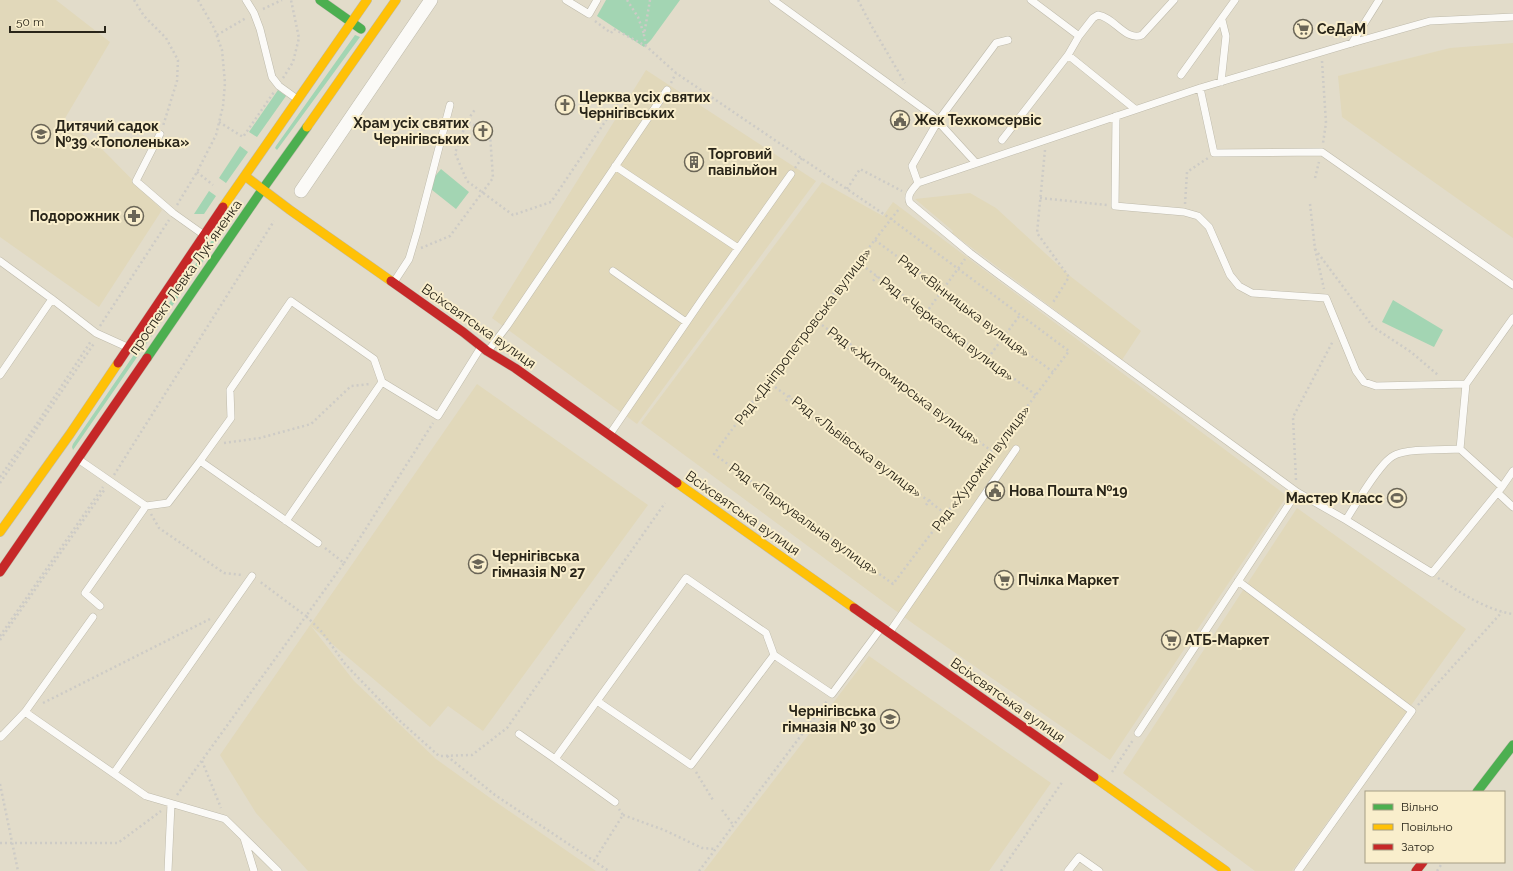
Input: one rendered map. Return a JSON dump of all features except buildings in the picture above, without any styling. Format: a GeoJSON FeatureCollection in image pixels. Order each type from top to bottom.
{"type":"FeatureCollection","features":[{"type":"Feature","properties":{"kind":"main road"},"geometry":{"type":"LineString","coordinates":[[320,0],[372,36]]}},
{"type":"Feature","properties":{"kind":"main road","name":"проспект Левка Лукʼяненка"},"geometry":{"type":"LineString","coordinates":[[0,532],[70,434],[245,176],[367,0]]}},
{"type":"Feature","properties":{"kind":"main road","name":"проспект Левка Лукʼяненка"},"geometry":{"type":"LineString","coordinates":[[0,572],[262,190],[396,0]]}},
{"type":"Feature","properties":{"kind":"main road","name":"Всіхсвятська вулиця"},"geometry":{"type":"LineString","coordinates":[[245,176],[262,190],[394,282],[485,349],[515,368],[609,436],[1226,871]]}},
{"type":"Feature","properties":{"kind":"main road"},"geometry":{"type":"LineString","coordinates":[[1478,791],[1513,745]]}},
{"type":"Feature","properties":{"kind":"main road"},"geometry":{"type":"LineString","coordinates":[[1416,871],[1422,863]]}},
{"type":"Feature","properties":{"kind":"street"},"geometry":{"type":"LineString","coordinates":[[301,191],[403,51],[431,0]]}},
{"type":"Feature","properties":{"kind":"lane"},"geometry":{"type":"LineString","coordinates":[[246,0],[254,13],[260,29],[272,78],[278,86],[298,100]]}},
{"type":"Feature","properties":{"kind":"lane"},"geometry":{"type":"LineString","coordinates":[[566,0],[589,14],[597,0]]}},
{"type":"Feature","properties":{"kind":"lane"},"geometry":{"type":"LineString","coordinates":[[774,0],[917,103],[938,121],[976,163]]}},
{"type":"Feature","properties":{"kind":"lane"},"geometry":{"type":"LineString","coordinates":[[1031,0],[1079,36]]}},
{"type":"Feature","properties":{"kind":"lane"},"geometry":{"type":"LineString","coordinates":[[1002,140],[1068,55],[1079,36],[1093,18],[1098,14],[1104,16],[1131,36],[1137,37],[1142,35],[1174,0]]}},
{"type":"Feature","properties":{"kind":"lane"},"geometry":{"type":"LineString","coordinates":[[1181,75],[1235,0]]}},
{"type":"Feature","properties":{"kind":"lane"},"geometry":{"type":"LineString","coordinates":[[1352,43],[1379,0]]}},
{"type":"Feature","properties":{"kind":"lane"},"geometry":{"type":"LineString","coordinates":[[1513,17],[1430,21],[1200,88],[918,183],[909,194],[908,199],[910,203],[979,260],[1297,492],[1346,520],[1432,574],[1498,493],[1513,471]]}},
{"type":"Feature","properties":{"kind":"lane"},"geometry":{"type":"LineString","coordinates":[[1221,82],[1226,36],[1222,20]]}},
{"type":"Feature","properties":{"kind":"lane"},"geometry":{"type":"LineString","coordinates":[[918,183],[912,166],[938,121],[996,43],[1008,40]]}},
{"type":"Feature","properties":{"kind":"lane"},"geometry":{"type":"LineString","coordinates":[[1068,55],[1134,109]]}},
{"type":"Feature","properties":{"kind":"lane"},"geometry":{"type":"LineString","coordinates":[[1200,88],[1214,154],[1322,152],[1513,285]]}},
{"type":"Feature","properties":{"kind":"lane"},"geometry":{"type":"LineString","coordinates":[[78,459],[146,506],[168,503],[231,418],[230,390],[291,301],[374,359],[382,382],[438,416],[485,349],[506,326],[667,90]]}},
{"type":"Feature","properties":{"kind":"lane"},"geometry":{"type":"LineString","coordinates":[[394,282],[409,259],[450,105]]}},
{"type":"Feature","properties":{"kind":"lane"},"geometry":{"type":"LineString","coordinates":[[1116,116],[1115,206],[1184,212],[1198,216],[1209,227],[1230,274],[1239,286],[1252,293],[1326,298],[1356,371],[1364,382],[1376,386],[1466,384]]}},
{"type":"Feature","properties":{"kind":"lane"},"geometry":{"type":"LineString","coordinates":[[160,134],[136,181],[173,213],[205,235]]}},
{"type":"Feature","properties":{"kind":"lane"},"geometry":{"type":"LineString","coordinates":[[615,166],[738,248]]}},
{"type":"Feature","properties":{"kind":"lane"},"geometry":{"type":"LineString","coordinates":[[609,436],[686,322],[791,174]]}},
{"type":"Feature","properties":{"kind":"lane"},"geometry":{"type":"LineString","coordinates":[[0,261],[98,334],[128,348]]}},
{"type":"Feature","properties":{"kind":"lane"},"geometry":{"type":"LineString","coordinates":[[613,271],[686,322]]}},
{"type":"Feature","properties":{"kind":"lane"},"geometry":{"type":"LineString","coordinates":[[0,375],[52,299]]}},
{"type":"Feature","properties":{"kind":"lane"},"geometry":{"type":"LineString","coordinates":[[1460,450],[1466,384],[1513,318]]}},
{"type":"Feature","properties":{"kind":"lane"},"geometry":{"type":"LineString","coordinates":[[286,521],[382,382]]}},
{"type":"Feature","properties":{"kind":"lane"},"geometry":{"type":"LineString","coordinates":[[555,759],[686,578],[766,633],[774,655],[832,694],[885,630],[1016,449]]}},
{"type":"Feature","properties":{"kind":"lane"},"geometry":{"type":"LineString","coordinates":[[1346,520],[1384,463],[1394,455],[1405,452],[1460,450],[1502,487]]}},
{"type":"Feature","properties":{"kind":"lane"},"geometry":{"type":"LineString","coordinates":[[200,461],[318,543]]}},
{"type":"Feature","properties":{"kind":"lane"},"geometry":{"type":"LineString","coordinates":[[1138,733],[1297,492]]}},
{"type":"Feature","properties":{"kind":"lane"},"geometry":{"type":"LineString","coordinates":[[1498,493],[1513,507]]}},
{"type":"Feature","properties":{"kind":"lane"},"geometry":{"type":"LineString","coordinates":[[100,606],[85,592],[146,506]]}},
{"type":"Feature","properties":{"kind":"lane"},"geometry":{"type":"LineString","coordinates":[[114,774],[252,576]]}},
{"type":"Feature","properties":{"kind":"lane"},"geometry":{"type":"LineString","coordinates":[[1238,581],[1412,711],[1298,871]]}},
{"type":"Feature","properties":{"kind":"lane"},"geometry":{"type":"LineString","coordinates":[[0,737],[25,712],[93,617]]}},
{"type":"Feature","properties":{"kind":"lane"},"geometry":{"type":"LineString","coordinates":[[597,701],[691,765],[774,655]]}},
{"type":"Feature","properties":{"kind":"lane"},"geometry":{"type":"LineString","coordinates":[[25,712],[146,796],[225,819],[278,871]]}},
{"type":"Feature","properties":{"kind":"lane"},"geometry":{"type":"LineString","coordinates":[[519,734],[615,802]]}},
{"type":"Feature","properties":{"kind":"lane"},"geometry":{"type":"LineString","coordinates":[[168,871],[171,804]]}},
{"type":"Feature","properties":{"kind":"lane"},"geometry":{"type":"LineString","coordinates":[[243,836],[254,871]]}},
{"type":"Feature","properties":{"kind":"lane"},"geometry":{"type":"LineString","coordinates":[[1068,871],[1078,857],[1099,871]]}},
{"type":"Feature","properties":{"kind":"path"},"geometry":{"type":"LineString","coordinates":[[134,0],[144,16],[166,38],[178,60],[177,80],[160,134]]}},
{"type":"Feature","properties":{"kind":"path"},"geometry":{"type":"LineString","coordinates":[[0,484],[38,429],[173,213],[197,172],[216,135],[223,106],[225,83],[222,50],[214,28],[198,0]]}},
{"type":"Feature","properties":{"kind":"path"},"geometry":{"type":"LineString","coordinates":[[627,0],[638,17],[646,46]]}},
{"type":"Feature","properties":{"kind":"path"},"geometry":{"type":"LineString","coordinates":[[644,35],[650,0]]}},
{"type":"Feature","properties":{"kind":"path"},"geometry":{"type":"LineString","coordinates":[[858,0],[906,84]]}},
{"type":"Feature","properties":{"kind":"path"},"geometry":{"type":"LineString","coordinates":[[595,21],[611,33],[614,29],[646,46],[676,73],[891,219],[1020,315],[985,362]]}},
{"type":"Feature","properties":{"kind":"path"},"geometry":{"type":"LineString","coordinates":[[1320,52],[1323,65],[1326,123],[1323,143]]}},
{"type":"Feature","properties":{"kind":"path"},"geometry":{"type":"LineString","coordinates":[[476,108],[467,121],[456,153],[467,181],[513,215],[551,202],[623,95]]}},
{"type":"Feature","properties":{"kind":"path"},"geometry":{"type":"LineString","coordinates":[[411,252],[450,236],[493,178],[490,134],[467,121]]}},
{"type":"Feature","properties":{"kind":"path"},"geometry":{"type":"LineString","coordinates":[[219,122],[243,137]]}},
{"type":"Feature","properties":{"kind":"path"},"geometry":{"type":"LineString","coordinates":[[1045,150],[1037,233],[1069,277],[1048,310]]}},
{"type":"Feature","properties":{"kind":"path"},"geometry":{"type":"LineString","coordinates":[[1184,212],[1187,172],[1214,154]]}},
{"type":"Feature","properties":{"kind":"path"},"geometry":{"type":"LineString","coordinates":[[847,189],[860,169],[909,194]]}},
{"type":"Feature","properties":{"kind":"path"},"geometry":{"type":"LineString","coordinates":[[197,172],[213,185]]}},
{"type":"Feature","properties":{"kind":"path"},"geometry":{"type":"LineString","coordinates":[[1040,198],[1115,206]]}},
{"type":"Feature","properties":{"kind":"path"},"geometry":{"type":"LineString","coordinates":[[1310,204],[1315,249],[1323,282]]}},
{"type":"Feature","properties":{"kind":"path","name":"Ряд «Дніпропетровська вулиця»"},"geometry":{"type":"LineString","coordinates":[[714,454],[767,381],[899,209]]}},
{"type":"Feature","properties":{"kind":"path"},"geometry":{"type":"LineString","coordinates":[[0,640],[109,481],[274,221]]}},
{"type":"Feature","properties":{"kind":"path","name":"Ряд «Вінницька вулиця»"},"geometry":{"type":"LineString","coordinates":[[875,240],[1053,372]]}},
{"type":"Feature","properties":{"kind":"path"},"geometry":{"type":"LineString","coordinates":[[1315,249],[1373,327],[1411,352],[1449,384]]}},
{"type":"Feature","properties":{"kind":"path","name":"Ряд «Черкаська вулиця»"},"geometry":{"type":"LineString","coordinates":[[858,262],[1036,395]]}},
{"type":"Feature","properties":{"kind":"path"},"geometry":{"type":"LineString","coordinates":[[923,317],[962,263]]}},
{"type":"Feature","properties":{"kind":"path"},"geometry":{"type":"LineString","coordinates":[[874,281],[877,276]]}},
{"type":"Feature","properties":{"kind":"path"},"geometry":{"type":"LineString","coordinates":[[889,292],[892,287]]}},
{"type":"Feature","properties":{"kind":"path"},"geometry":{"type":"LineString","coordinates":[[904,303],[908,299]]}},
{"type":"Feature","properties":{"kind":"path","name":"Ряд «Художня вулиця»"},"geometry":{"type":"LineString","coordinates":[[893,584],[1069,351],[1020,315]]}},
{"type":"Feature","properties":{"kind":"path","name":"Ряд «Житомирська вулиця»"},"geometry":{"type":"LineString","coordinates":[[814,319],[993,452]]}},
{"type":"Feature","properties":{"kind":"path"},"geometry":{"type":"LineString","coordinates":[[937,327],[940,323]]}},
{"type":"Feature","properties":{"kind":"path"},"geometry":{"type":"LineString","coordinates":[[1297,492],[1293,417],[1339,330]]}},
{"type":"Feature","properties":{"kind":"path"},"geometry":{"type":"LineString","coordinates":[[832,338],[837,331]]}},
{"type":"Feature","properties":{"kind":"path"},"geometry":{"type":"LineString","coordinates":[[951,337],[954,333]]}},
{"type":"Feature","properties":{"kind":"path"},"geometry":{"type":"LineString","coordinates":[[0,477],[98,334]]}},
{"type":"Feature","properties":{"kind":"path"},"geometry":{"type":"LineString","coordinates":[[847,349],[852,342]]}},
{"type":"Feature","properties":{"kind":"path"},"geometry":{"type":"LineString","coordinates":[[966,349],[969,345]]}},
{"type":"Feature","properties":{"kind":"path"},"geometry":{"type":"LineString","coordinates":[[863,361],[868,354]]}},
{"type":"Feature","properties":{"kind":"path"},"geometry":{"type":"LineString","coordinates":[[881,374],[886,367]]}},
{"type":"Feature","properties":{"kind":"path"},"geometry":{"type":"LineString","coordinates":[[895,385],[900,378]]}},
{"type":"Feature","properties":{"kind":"path","name":"Ряд «Львівська вулиця»"},"geometry":{"type":"LineString","coordinates":[[767,381],[946,514]]}},
{"type":"Feature","properties":{"kind":"path"},"geometry":{"type":"LineString","coordinates":[[211,445],[260,438],[311,424],[351,386],[382,382]]}},
{"type":"Feature","properties":{"kind":"path"},"geometry":{"type":"LineString","coordinates":[[909,395],[914,388]]}},
{"type":"Feature","properties":{"kind":"path"},"geometry":{"type":"LineString","coordinates":[[786,401],[791,394]]}},
{"type":"Feature","properties":{"kind":"path"},"geometry":{"type":"LineString","coordinates":[[925,407],[930,399]]}},
{"type":"Feature","properties":{"kind":"path"},"geometry":{"type":"LineString","coordinates":[[802,412],[807,405]]}},
{"type":"Feature","properties":{"kind":"path"},"geometry":{"type":"LineString","coordinates":[[942,420],[947,412]]}},
{"type":"Feature","properties":{"kind":"path"},"geometry":{"type":"LineString","coordinates":[[0,843],[118,843],[171,804],[344,563],[438,416]]}},
{"type":"Feature","properties":{"kind":"path"},"geometry":{"type":"LineString","coordinates":[[817,424],[822,417]]}},
{"type":"Feature","properties":{"kind":"path"},"geometry":{"type":"LineString","coordinates":[[956,430],[961,422]]}},
{"type":"Feature","properties":{"kind":"path"},"geometry":{"type":"LineString","coordinates":[[835,437],[840,430]]}},
{"type":"Feature","properties":{"kind":"path"},"geometry":{"type":"LineString","coordinates":[[972,442],[977,434]]}},
{"type":"Feature","properties":{"kind":"path"},"geometry":{"type":"LineString","coordinates":[[850,448],[855,440]]}},
{"type":"Feature","properties":{"kind":"path"},"geometry":{"type":"LineString","coordinates":[[863,458],[868,451]]}},
{"type":"Feature","properties":{"kind":"path","name":"Ряд «Паркувальна вулиця»"},"geometry":{"type":"LineString","coordinates":[[714,454],[737,469],[893,584]]}},
{"type":"Feature","properties":{"kind":"path"},"geometry":{"type":"LineString","coordinates":[[879,470],[884,462]]}},
{"type":"Feature","properties":{"kind":"path"},"geometry":{"type":"LineString","coordinates":[[896,482],[901,475]]}},
{"type":"Feature","properties":{"kind":"path"},"geometry":{"type":"LineString","coordinates":[[0,636],[109,481]]}},
{"type":"Feature","properties":{"kind":"path"},"geometry":{"type":"LineString","coordinates":[[910,493],[915,485]]}},
{"type":"Feature","properties":{"kind":"path"},"geometry":{"type":"LineString","coordinates":[[926,505],[932,497]]}},
{"type":"Feature","properties":{"kind":"path"},"geometry":{"type":"LineString","coordinates":[[146,506],[159,528],[224,573],[252,576],[306,616],[322,632],[345,664],[400,721],[439,756],[447,756],[472,755],[507,728],[664,503]]}},
{"type":"Feature","properties":{"kind":"path"},"geometry":{"type":"LineString","coordinates":[[318,543],[344,563]]}},
{"type":"Feature","properties":{"kind":"path"},"geometry":{"type":"LineString","coordinates":[[1432,574],[1479,603],[1502,612],[1513,614]]}},
{"type":"Feature","properties":{"kind":"path"},"geometry":{"type":"LineString","coordinates":[[25,712],[130,660],[170,638],[227,611]]}},
{"type":"Feature","properties":{"kind":"path"},"geometry":{"type":"LineString","coordinates":[[1412,711],[1502,612]]}},
{"type":"Feature","properties":{"kind":"path"},"geometry":{"type":"LineString","coordinates":[[700,871],[832,694]]}},
{"type":"Feature","properties":{"kind":"path"},"geometry":{"type":"LineString","coordinates":[[1121,759],[1128,748]]}},
{"type":"Feature","properties":{"kind":"path"},"geometry":{"type":"LineString","coordinates":[[447,756],[494,795],[609,871]]}},
{"type":"Feature","properties":{"kind":"path"},"geometry":{"type":"LineString","coordinates":[[202,761],[225,819]]}},
{"type":"Feature","properties":{"kind":"path"},"geometry":{"type":"LineString","coordinates":[[691,765],[713,800]]}},
{"type":"Feature","properties":{"kind":"path"},"geometry":{"type":"LineString","coordinates":[[1001,871],[1063,781]]}},
{"type":"Feature","properties":{"kind":"path"},"geometry":{"type":"LineString","coordinates":[[0,784],[18,871]]}},
{"type":"Feature","properties":{"kind":"path"},"geometry":{"type":"LineString","coordinates":[[615,802],[623,815],[664,830],[702,848],[716,849]]}},
{"type":"Feature","properties":{"kind":"path"},"geometry":{"type":"LineString","coordinates":[[722,810],[734,826]]}},
{"type":"Feature","properties":{"kind":"path"},"geometry":{"type":"LineString","coordinates":[[594,861],[623,815]]}},
{"type":"Feature","properties":{"kind":"path"},"geometry":{"type":"LineString","coordinates":[[1436,871],[1442,863]]}},
{"type":"Feature","properties":{"kind":"shaded area","name":"Дитячий садок №39 «Тополенька»"},"geometry":{"type":"Polygon","coordinates":[[[0,0],[56,0],[110,42],[64,120],[101,148],[162,210],[99,307],[0,237],[0,0]]]}},
{"type":"Feature","properties":{"kind":"shaded area"},"geometry":{"type":"Polygon","coordinates":[[[1513,43],[1513,238],[1342,117],[1338,76],[1450,48],[1513,43]]]}},
{"type":"Feature","properties":{"kind":"shaded area"},"geometry":{"type":"Polygon","coordinates":[[[646,70],[816,181],[637,424],[492,318],[646,70]]]}},
{"type":"Feature","properties":{"kind":"shaded area"},"geometry":{"type":"Polygon","coordinates":[[[822,182],[883,216],[893,202],[1287,496],[1110,760],[915,625],[641,423],[822,182]]]}},
{"type":"Feature","properties":{"kind":"shaded area"},"geometry":{"type":"Polygon","coordinates":[[[970,193],[996,208],[1070,276],[1141,331],[1122,360],[952,233],[953,231],[915,199],[970,193]]]}},
{"type":"Feature","properties":{"kind":"shaded area"},"geometry":{"type":"Polygon","coordinates":[[[477,384],[648,505],[483,731],[448,706],[430,727],[311,626],[354,681],[436,759],[596,871],[308,871],[256,813],[220,755],[477,384]]]}},
{"type":"Feature","properties":{"kind":"shaded area"},"geometry":{"type":"Polygon","coordinates":[[[1297,508],[1466,629],[1292,871],[1255,871],[1123,773],[1297,508]]]}},
{"type":"Feature","properties":{"kind":"shaded area","name":"Чернігівська гімназія № 30"},"geometry":{"type":"Polygon","coordinates":[[[869,656],[1051,783],[989,871],[704,871],[869,656]]]}},
{"type":"Feature","properties":{"kind":"green space"},"geometry":{"type":"Polygon","coordinates":[[[606,0],[680,0],[651,40],[644,47],[597,16],[606,0]]]}},
{"type":"Feature","properties":{"kind":"green space"},"geometry":{"type":"Polygon","coordinates":[[[355,35],[360,37],[277,150],[275,148],[276,146],[355,35]]]}},
{"type":"Feature","properties":{"kind":"green space"},"geometry":{"type":"Polygon","coordinates":[[[278,90],[286,96],[257,137],[249,132],[278,90]]]}},
{"type":"Feature","properties":{"kind":"green space"},"geometry":{"type":"Polygon","coordinates":[[[240,146],[248,152],[226,183],[219,178],[240,146]]]}},
{"type":"Feature","properties":{"kind":"green space"},"geometry":{"type":"Polygon","coordinates":[[[441,169],[469,192],[456,209],[427,186],[441,169]]]}},
{"type":"Feature","properties":{"kind":"green space"},"geometry":{"type":"Polygon","coordinates":[[[209,191],[216,196],[204,214],[194,214],[209,191]]]}},
{"type":"Feature","properties":{"kind":"green space"},"geometry":{"type":"Polygon","coordinates":[[[235,210],[237,212],[73,450],[73,444],[232,211],[235,210]]]}},
{"type":"Feature","properties":{"kind":"green space"},"geometry":{"type":"Polygon","coordinates":[[[1393,300],[1443,330],[1434,347],[1382,322],[1393,300]]]}},
{"type":"Feature","properties":{"kind":"traffic: fast"},"geometry":{"type":"LineString","coordinates":[[320,0],[361,29]]}},
{"type":"Feature","properties":{"kind":"traffic: fast"},"geometry":{"type":"LineString","coordinates":[[147,358],[307,127]]}},
{"type":"Feature","properties":{"kind":"traffic: fast"},"geometry":{"type":"LineString","coordinates":[[1478,791],[1513,745]]}},
{"type":"Feature","properties":{"kind":"traffic: slow"},"geometry":{"type":"LineString","coordinates":[[223,207],[367,0]]}},
{"type":"Feature","properties":{"kind":"traffic: slow"},"geometry":{"type":"LineString","coordinates":[[307,127],[396,0]]}},
{"type":"Feature","properties":{"kind":"traffic: slow"},"geometry":{"type":"LineString","coordinates":[[245,176],[290,210],[391,281]]}},
{"type":"Feature","properties":{"kind":"traffic: slow"},"geometry":{"type":"LineString","coordinates":[[0,532],[70,434],[118,363]]}},
{"type":"Feature","properties":{"kind":"traffic: slow"},"geometry":{"type":"LineString","coordinates":[[677,483],[854,608]]}},
{"type":"Feature","properties":{"kind":"traffic: slow"},"geometry":{"type":"LineString","coordinates":[[1094,777],[1226,871]]}},
{"type":"Feature","properties":{"kind":"traffic: jam"},"geometry":{"type":"LineString","coordinates":[[118,363],[223,207]]}},
{"type":"Feature","properties":{"kind":"traffic: jam"},"geometry":{"type":"LineString","coordinates":[[391,281],[463,332],[487,351],[515,368],[677,483]]}},
{"type":"Feature","properties":{"kind":"traffic: jam"},"geometry":{"type":"LineString","coordinates":[[0,572],[147,358]]}},
{"type":"Feature","properties":{"kind":"traffic: jam"},"geometry":{"type":"LineString","coordinates":[[854,608],[1094,777]]}},
{"type":"Feature","properties":{"kind":"traffic: jam"},"geometry":{"type":"LineString","coordinates":[[1416,871],[1422,863]]}},
{"type":"Feature","properties":{"kind":"place","name":"СеДаМ"},"geometry":{"type":"Point","coordinates":[1303,29]}},
{"type":"Feature","properties":{"kind":"place","name":"Церква усіх святих Чернігівських"},"geometry":{"type":"Point","coordinates":[565,105]}},
{"type":"Feature","properties":{"kind":"place","name":"Жек Техкомсервіс"},"geometry":{"type":"Point","coordinates":[900,120]}},
{"type":"Feature","properties":{"kind":"place","name":"Храм усіх святих Чернігівських"},"geometry":{"type":"Point","coordinates":[483,131]}},
{"type":"Feature","properties":{"kind":"place","name":"Дитячий садок №39 «Тополенька»"},"geometry":{"type":"Point","coordinates":[41,134]}},
{"type":"Feature","properties":{"kind":"place","name":"Торговий павільйон"},"geometry":{"type":"Point","coordinates":[694,162]}},
{"type":"Feature","properties":{"kind":"place","name":"Подорожник"},"geometry":{"type":"Point","coordinates":[134,216]}},
{"type":"Feature","properties":{"kind":"place","name":"Нова Пошта №19"},"geometry":{"type":"Point","coordinates":[995,491]}},
{"type":"Feature","properties":{"kind":"place","name":"Мастер Класс"},"geometry":{"type":"Point","coordinates":[1397,498]}},
{"type":"Feature","properties":{"kind":"place","name":"Чернігівська гімназія № 27"},"geometry":{"type":"Point","coordinates":[478,564]}},
{"type":"Feature","properties":{"kind":"place","name":"Пчілка Маркет"},"geometry":{"type":"Point","coordinates":[1004,580]}},
{"type":"Feature","properties":{"kind":"place","name":"АТБ-Маркет"},"geometry":{"type":"Point","coordinates":[1171,640]}},
{"type":"Feature","properties":{"kind":"place","name":"Чернігівська гімназія № 30"},"geometry":{"type":"Point","coordinates":[890,719]}}]}
